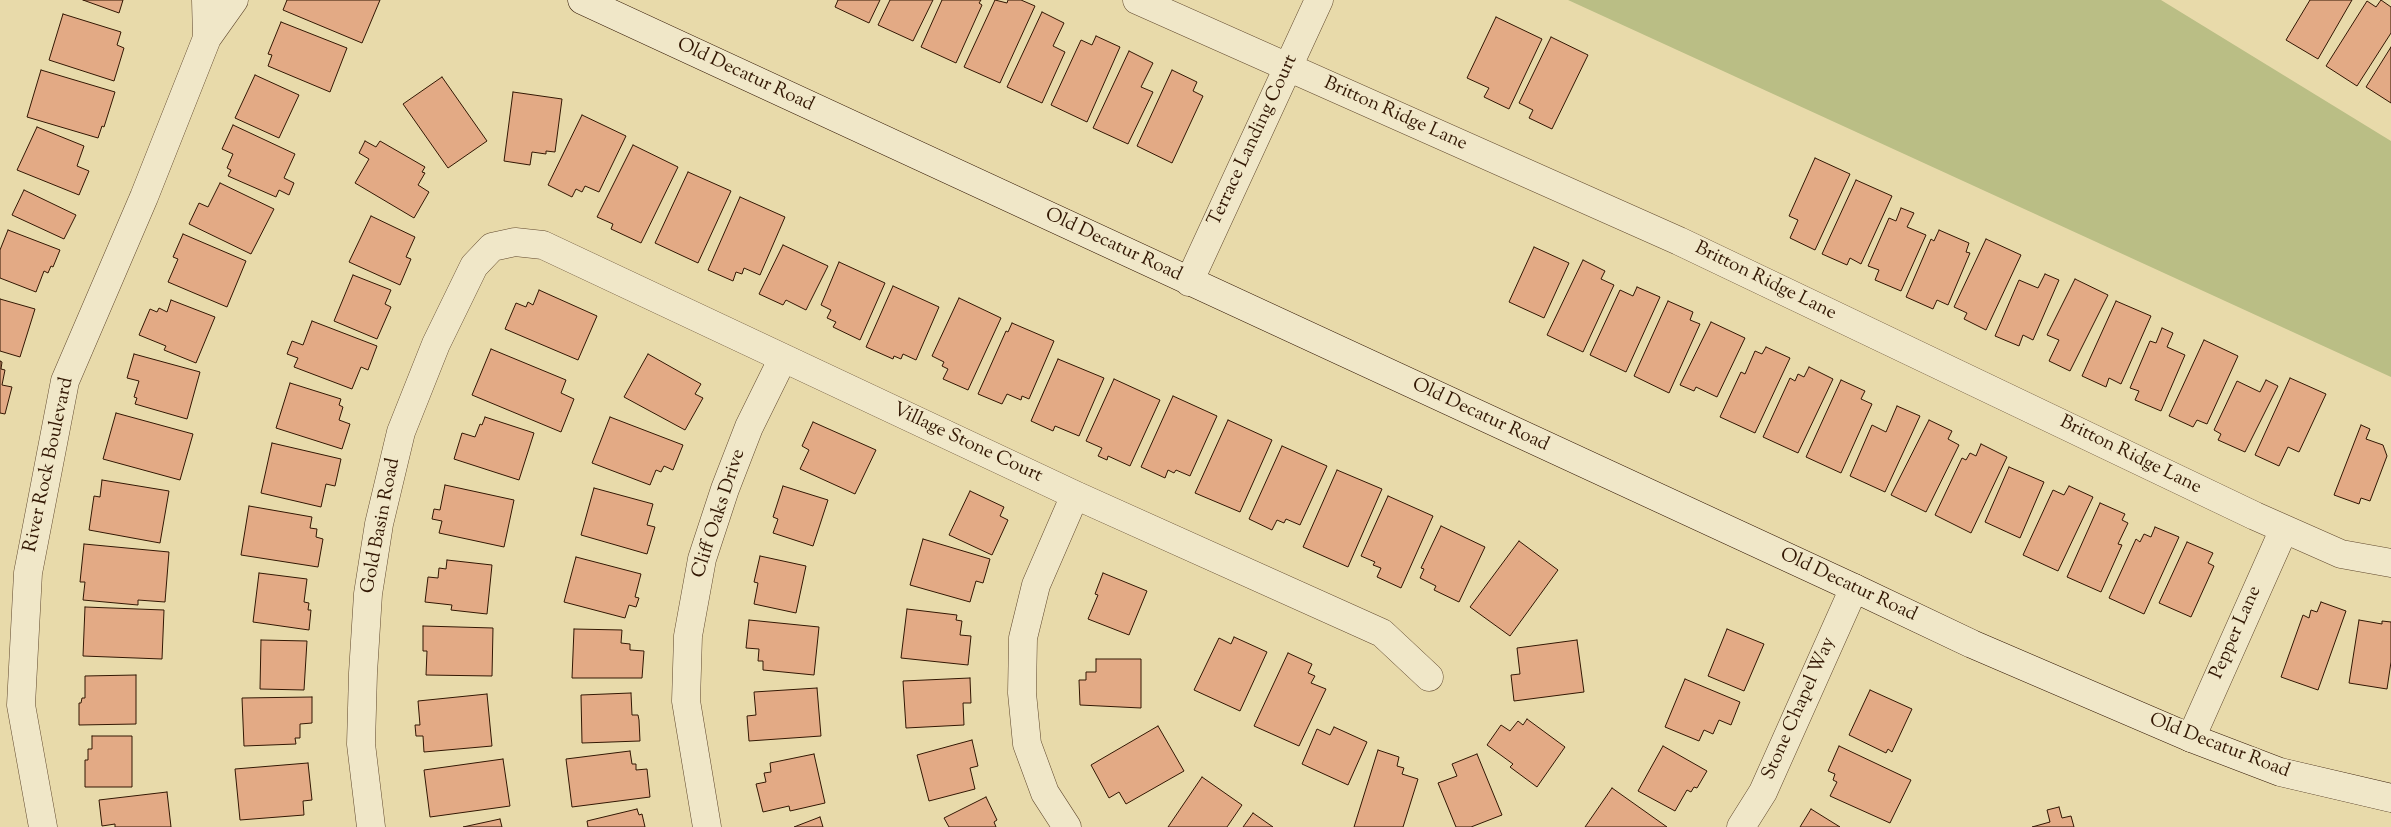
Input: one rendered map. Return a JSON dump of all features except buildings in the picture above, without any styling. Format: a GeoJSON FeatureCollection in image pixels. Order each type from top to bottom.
{"type":"FeatureCollection","features":[{"type":"Feature","properties":{"kind":"street","name":"River Rock Boulevard"},"geometry":{"type":"LineString","coordinates":[[206,0],[207,38]]}},
{"type":"Feature","properties":{"kind":"street","name":"River Rock Boulevard"},"geometry":{"type":"LineString","coordinates":[[43,827],[22,705],[27,592],[28,573],[65,381],[144,197],[207,38],[234,0]]}},
{"type":"Feature","properties":{"kind":"street","name":"Old Decatur Road"},"geometry":{"type":"LineString","coordinates":[[582,0],[1972,644],[2191,738],[2280,772],[2391,798]]}},
{"type":"Feature","properties":{"kind":"street","name":"Britton Ridge Lane"},"geometry":{"type":"LineString","coordinates":[[1137,0],[1679,241],[2284,529],[2340,554],[2391,563]]}},
{"type":"Feature","properties":{"kind":"street","name":"Terrace Landing Court"},"geometry":{"type":"LineString","coordinates":[[1189,282],[1319,0]]}},
{"type":"Feature","properties":{"kind":"street","name":"Village Stone Court"},"geometry":{"type":"LineString","coordinates":[[492,247],[515,242],[543,245],[1075,495],[1382,633],[1429,676]]}},
{"type":"Feature","properties":{"kind":"street","name":"Gold Basin Road"},"geometry":{"type":"LineString","coordinates":[[371,827],[361,735],[368,594],[379,524],[400,432],[436,344],[474,266],[492,247]]}},
{"type":"Feature","properties":{"kind":"street","name":"Cliff Oaks Drive"},"geometry":{"type":"LineString","coordinates":[[708,827],[686,701],[688,636],[702,559],[725,489],[749,427],[783,358]]}},
{"type":"Feature","properties":{"kind":"street"},"geometry":{"type":"LineString","coordinates":[[1067,827],[1046,793],[1027,744],[1022,693],[1023,638],[1036,585],[1075,495]]}},
{"type":"Feature","properties":{"kind":"street","name":"Pepper Lane"},"geometry":{"type":"LineString","coordinates":[[2191,738],[2284,529]]}},
{"type":"Feature","properties":{"kind":"street","name":"Stone Chapel Way"},"geometry":{"type":"LineString","coordinates":[[1741,827],[1762,792],[1854,588]]}},
{"type":"Feature","properties":{"kind":"green space"},"geometry":{"type":"Polygon","coordinates":[[[1568,0],[2161,0],[2391,141],[2391,377],[1568,0]]]}}]}
